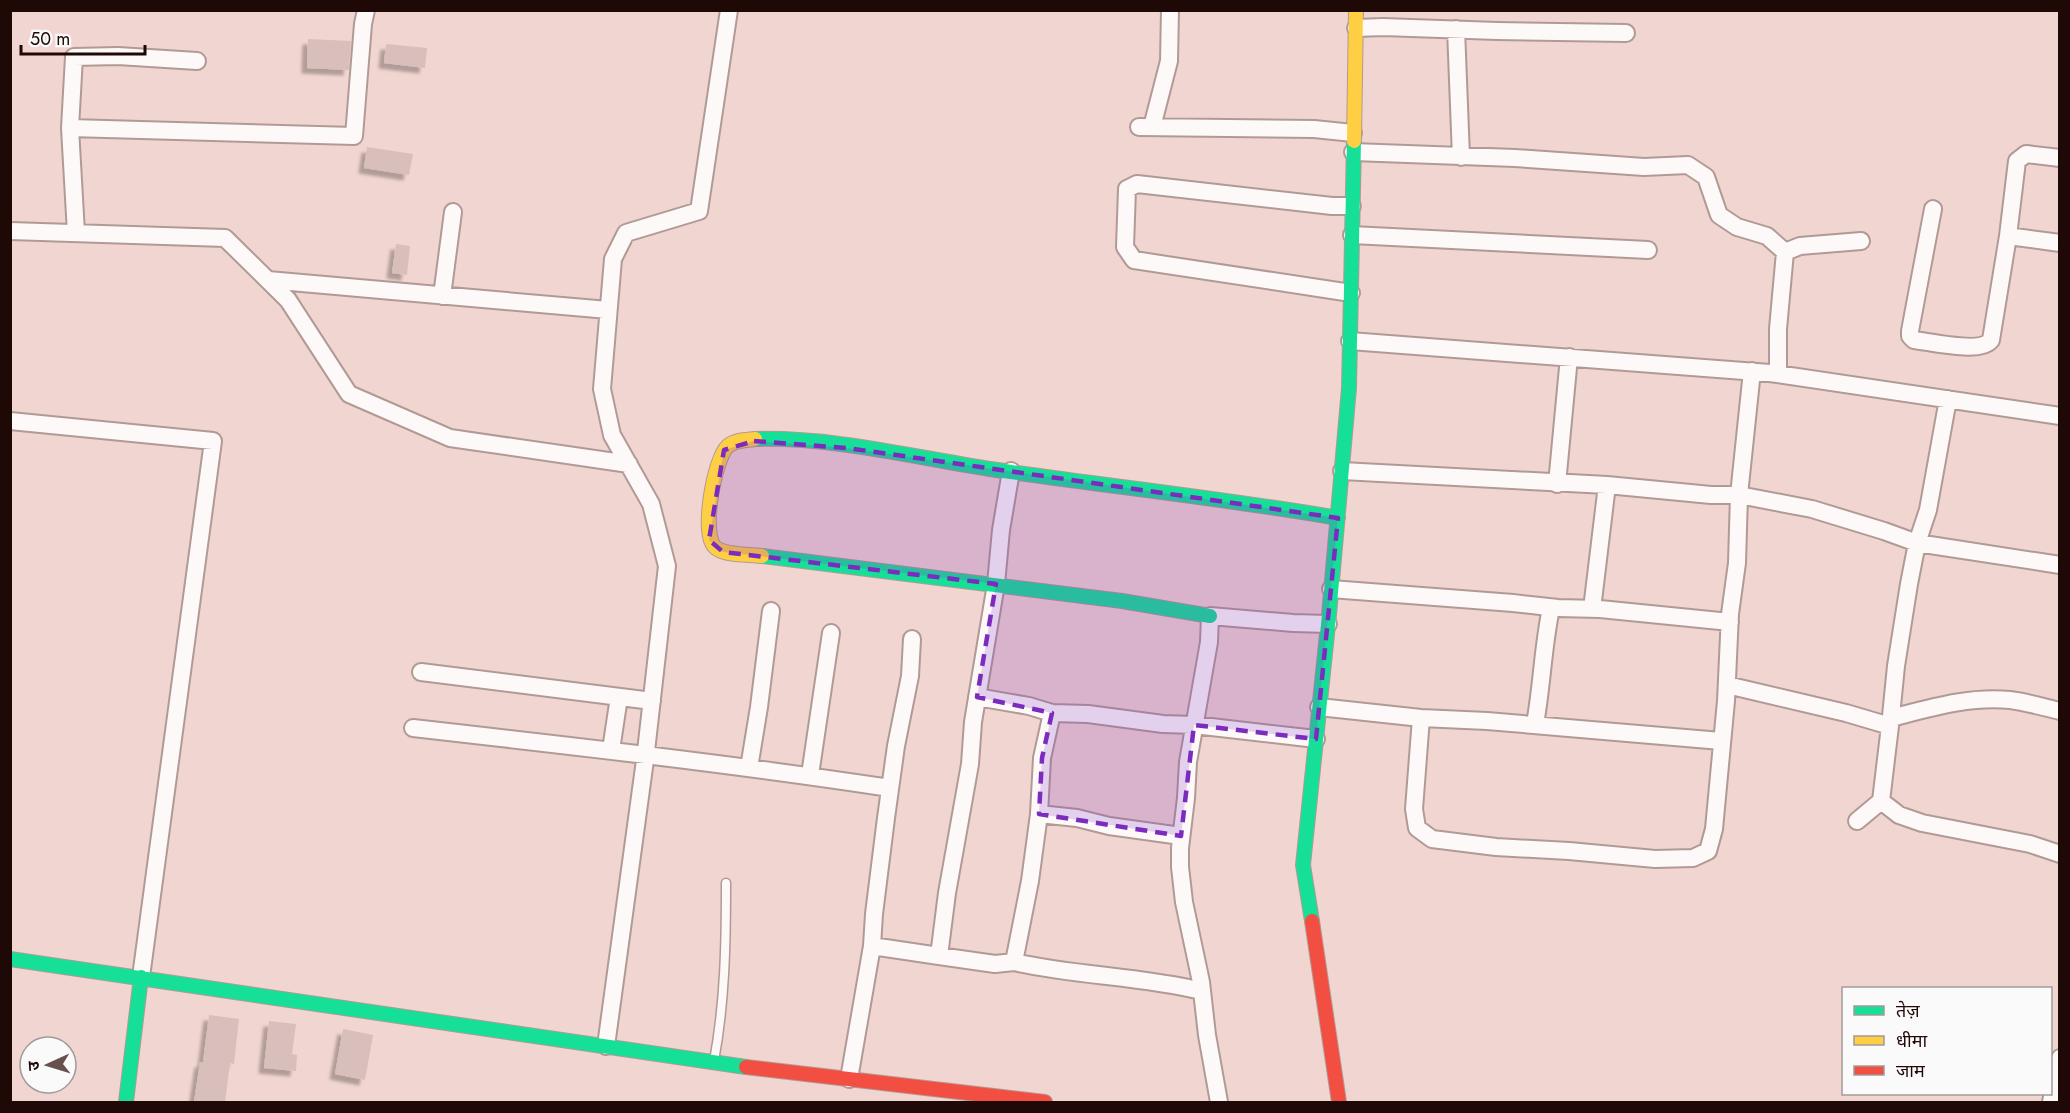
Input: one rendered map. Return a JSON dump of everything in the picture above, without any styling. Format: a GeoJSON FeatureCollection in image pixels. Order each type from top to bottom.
{"type":"FeatureCollection","features":[{"type":"Feature","properties":{"kind":"street"},"geometry":{"type":"LineString","coordinates":[[70,128],[354,136],[366,10]]}},
{"type":"Feature","properties":{"kind":"street"},"geometry":{"type":"LineString","coordinates":[[606,1046],[646,754],[668,566],[651,504],[612,435],[602,389],[613,259],[626,232],[699,211],[729,10]]}},
{"type":"Feature","properties":{"kind":"street"},"geometry":{"type":"LineString","coordinates":[[1170,10],[1169,61],[1145,127],[1314,129],[1353,133]]}},
{"type":"Feature","properties":{"kind":"street"},"geometry":{"type":"LineString","coordinates":[[1339,1102],[1303,865],[1349,388],[1356,10]]}},
{"type":"Feature","properties":{"kind":"street"},"geometry":{"type":"LineString","coordinates":[[1356,28],[1626,33]]}},
{"type":"Feature","properties":{"kind":"street"},"geometry":{"type":"LineString","coordinates":[[1456,29],[1461,157]]}},
{"type":"Feature","properties":{"kind":"street"},"geometry":{"type":"LineString","coordinates":[[76,233],[70,128],[74,57],[118,56],[197,61]]}},
{"type":"Feature","properties":{"kind":"street"},"geometry":{"type":"LineString","coordinates":[[1353,152],[1644,167],[1688,165],[1706,177],[1719,215],[1737,227],[1767,236],[1785,252]]}},
{"type":"Feature","properties":{"kind":"street"},"geometry":{"type":"LineString","coordinates":[[1933,209],[1910,336],[1914,340],[1977,348],[1988,344],[1991,340],[2008,236],[2017,161],[2026,154],[2060,158]]}},
{"type":"Feature","properties":{"kind":"street"},"geometry":{"type":"LineString","coordinates":[[1351,292],[1134,260],[1125,247],[1127,189],[1137,184],[1332,206],[1352,206]]}},
{"type":"Feature","properties":{"kind":"street"},"geometry":{"type":"LineString","coordinates":[[442,296],[453,212]]}},
{"type":"Feature","properties":{"kind":"street"},"geometry":{"type":"LineString","coordinates":[[10,231],[225,238],[288,300],[350,394],[450,438],[629,464]]}},
{"type":"Feature","properties":{"kind":"street"},"geometry":{"type":"LineString","coordinates":[[1352,235],[1648,250]]}},
{"type":"Feature","properties":{"kind":"street"},"geometry":{"type":"LineString","coordinates":[[2008,236],[2060,243]]}},
{"type":"Feature","properties":{"kind":"street"},"geometry":{"type":"LineString","coordinates":[[1785,252],[1800,246],[1861,242]]}},
{"type":"Feature","properties":{"kind":"street"},"geometry":{"type":"LineString","coordinates":[[1778,374],[1778,329],[1785,252]]}},
{"type":"Feature","properties":{"kind":"street"},"geometry":{"type":"LineString","coordinates":[[268,280],[608,310]]}},
{"type":"Feature","properties":{"kind":"street"},"geometry":{"type":"LineString","coordinates":[[1350,341],[1752,371],[2060,416]]}},
{"type":"Feature","properties":{"kind":"street"},"geometry":{"type":"LineString","coordinates":[[1557,484],[1569,357]]}},
{"type":"Feature","properties":{"kind":"street"},"geometry":{"type":"LineString","coordinates":[[1422,718],[1414,809],[1417,828],[1432,839],[1456,844],[1655,859],[1693,858],[1708,851],[1714,829],[1727,685],[1730,622],[1737,563],[1739,495],[1752,371]]}},
{"type":"Feature","properties":{"kind":"street"},"geometry":{"type":"LineString","coordinates":[[1857,821],[1881,801],[1896,666],[1917,543],[1928,510],[1948,399]]}},
{"type":"Feature","properties":{"kind":"street"},"geometry":{"type":"LineString","coordinates":[[10,421],[213,441],[126,1102]]}},
{"type":"Feature","properties":{"kind":"street"},"geometry":{"type":"LineString","coordinates":[[1328,624],[1210,616],[996,585],[723,552],[714,548],[709,540],[710,514],[719,463],[724,450],[730,444],[740,442],[778,440],[1271,506],[1338,518]]}},
{"type":"Feature","properties":{"kind":"street"},"geometry":{"type":"LineString","coordinates":[[939,956],[947,893],[970,764],[977,697],[996,585],[1001,530],[1011,471]]}},
{"type":"Feature","properties":{"kind":"street"},"geometry":{"type":"LineString","coordinates":[[1342,471],[1607,485],[1710,495],[1739,495],[1812,509],[1917,543],[2060,565]]}},
{"type":"Feature","properties":{"kind":"street"},"geometry":{"type":"LineString","coordinates":[[1592,609],[1607,485]]}},
{"type":"Feature","properties":{"kind":"street"},"geometry":{"type":"LineString","coordinates":[[1331,589],[1730,622]]}},
{"type":"Feature","properties":{"kind":"street"},"geometry":{"type":"LineString","coordinates":[[1535,724],[1551,608]]}},
{"type":"Feature","properties":{"kind":"street"},"geometry":{"type":"LineString","coordinates":[[749,768],[771,611]]}},
{"type":"Feature","properties":{"kind":"street"},"geometry":{"type":"LineString","coordinates":[[1210,616],[1209,642],[1188,762],[1180,867],[1219,1102]]}},
{"type":"Feature","properties":{"kind":"street"},"geometry":{"type":"LineString","coordinates":[[810,775],[831,633]]}},
{"type":"Feature","properties":{"kind":"street"},"geometry":{"type":"LineString","coordinates":[[849,1079],[872,946],[890,788],[910,676],[912,639]]}},
{"type":"Feature","properties":{"kind":"street"},"geometry":{"type":"LineString","coordinates":[[421,672],[652,701]]}},
{"type":"Feature","properties":{"kind":"street"},"geometry":{"type":"LineString","coordinates":[[1727,685],[1890,722],[1937,706],[1981,699],[2011,700],[2060,711]]}},
{"type":"Feature","properties":{"kind":"street"},"geometry":{"type":"LineString","coordinates":[[611,750],[619,697]]}},
{"type":"Feature","properties":{"kind":"street"},"geometry":{"type":"LineString","coordinates":[[977,697],[1020,704],[1052,713],[1088,714],[1316,739]]}},
{"type":"Feature","properties":{"kind":"street"},"geometry":{"type":"LineString","coordinates":[[1319,707],[1422,718],[1535,724],[1721,741]]}},
{"type":"Feature","properties":{"kind":"street"},"geometry":{"type":"LineString","coordinates":[[1014,962],[1030,881],[1040,814],[1042,758],[1052,713]]}},
{"type":"Feature","properties":{"kind":"street"},"geometry":{"type":"LineString","coordinates":[[413,728],[646,754],[810,775],[890,788]]}},
{"type":"Feature","properties":{"kind":"street"},"geometry":{"type":"LineString","coordinates":[[1881,801],[1899,815],[1922,823],[2030,844],[2060,854]]}},
{"type":"Feature","properties":{"kind":"street"},"geometry":{"type":"LineString","coordinates":[[1040,814],[1181,836]]}},
{"type":"Feature","properties":{"kind":"street"},"geometry":{"type":"LineString","coordinates":[[872,946],[995,964],[1014,962],[1147,980],[1202,991]]}},
{"type":"Feature","properties":{"kind":"street"},"geometry":{"type":"LineString","coordinates":[[10,959],[714,1062],[984,1099],[1045,1102]]}},
{"type":"Feature","properties":{"kind":"street"},"geometry":{"type":"LineString","coordinates":[[2052,1093],[2060,1058]]}},
{"type":"Feature","properties":{"kind":"lane"},"geometry":{"type":"LineString","coordinates":[[714,1062],[720,1031],[726,958],[726,883]]}},
{"type":"Feature","properties":{"kind":"highlighted area"},"geometry":{"type":"Polygon","coordinates":[[[754,441],[847,448],[1338,518],[1316,739],[1194,725],[1181,836],[1039,814],[1042,758],[1052,713],[977,697],[996,584],[723,552],[709,540],[724,450],[754,441]]]}},
{"type":"Feature","properties":{"kind":"building"},"geometry":{"type":"Polygon","coordinates":[[[308,39],[351,41],[349,70],[307,68],[308,39]]]}},
{"type":"Feature","properties":{"kind":"building"},"geometry":{"type":"Polygon","coordinates":[[[386,44],[427,48],[425,68],[384,63],[386,44]]]}},
{"type":"Feature","properties":{"kind":"building"},"geometry":{"type":"Polygon","coordinates":[[[367,147],[413,154],[409,175],[364,168],[367,147]]]}},
{"type":"Feature","properties":{"kind":"building"},"geometry":{"type":"Polygon","coordinates":[[[396,244],[410,246],[407,275],[392,273],[396,244]]]}},
{"type":"Feature","properties":{"kind":"building"},"geometry":{"type":"Polygon","coordinates":[[[209,1015],[239,1019],[234,1064],[230,1063],[225,1102],[194,1102],[200,1062],[203,1062],[209,1015]]]}},
{"type":"Feature","properties":{"kind":"building"},"geometry":{"type":"Polygon","coordinates":[[[269,1021],[296,1024],[292,1054],[297,1055],[296,1071],[264,1068],[269,1021]]]}},
{"type":"Feature","properties":{"kind":"building"},"geometry":{"type":"Polygon","coordinates":[[[343,1029],[373,1035],[365,1080],[335,1074],[343,1029]]]}},
{"type":"Feature","properties":{"kind":"traffic: fast"},"geometry":{"type":"LineString","coordinates":[[1312,921],[1303,865],[1329,615],[1349,388],[1354,141]]}},
{"type":"Feature","properties":{"kind":"traffic: fast"},"geometry":{"type":"LineString","coordinates":[[755,439],[844,444],[990,469],[1338,518]]}},
{"type":"Feature","properties":{"kind":"traffic: fast"},"geometry":{"type":"LineString","coordinates":[[762,556],[1122,601],[1210,616]]}},
{"type":"Feature","properties":{"kind":"traffic: fast"},"geometry":{"type":"LineString","coordinates":[[10,959],[746,1067]]}},
{"type":"Feature","properties":{"kind":"traffic: fast"},"geometry":{"type":"LineString","coordinates":[[126,1102],[141,977]]}},
{"type":"Feature","properties":{"kind":"traffic: slow"},"geometry":{"type":"LineString","coordinates":[[1354,141],[1356,10]]}},
{"type":"Feature","properties":{"kind":"traffic: slow"},"geometry":{"type":"LineString","coordinates":[[755,439],[734,443],[728,446],[723,453],[711,497],[709,529],[711,541],[721,551],[762,556]]}},
{"type":"Feature","properties":{"kind":"traffic: jam"},"geometry":{"type":"LineString","coordinates":[[1312,921],[1339,1102]]}},
{"type":"Feature","properties":{"kind":"traffic: jam"},"geometry":{"type":"LineString","coordinates":[[746,1067],[1045,1102]]}}]}
